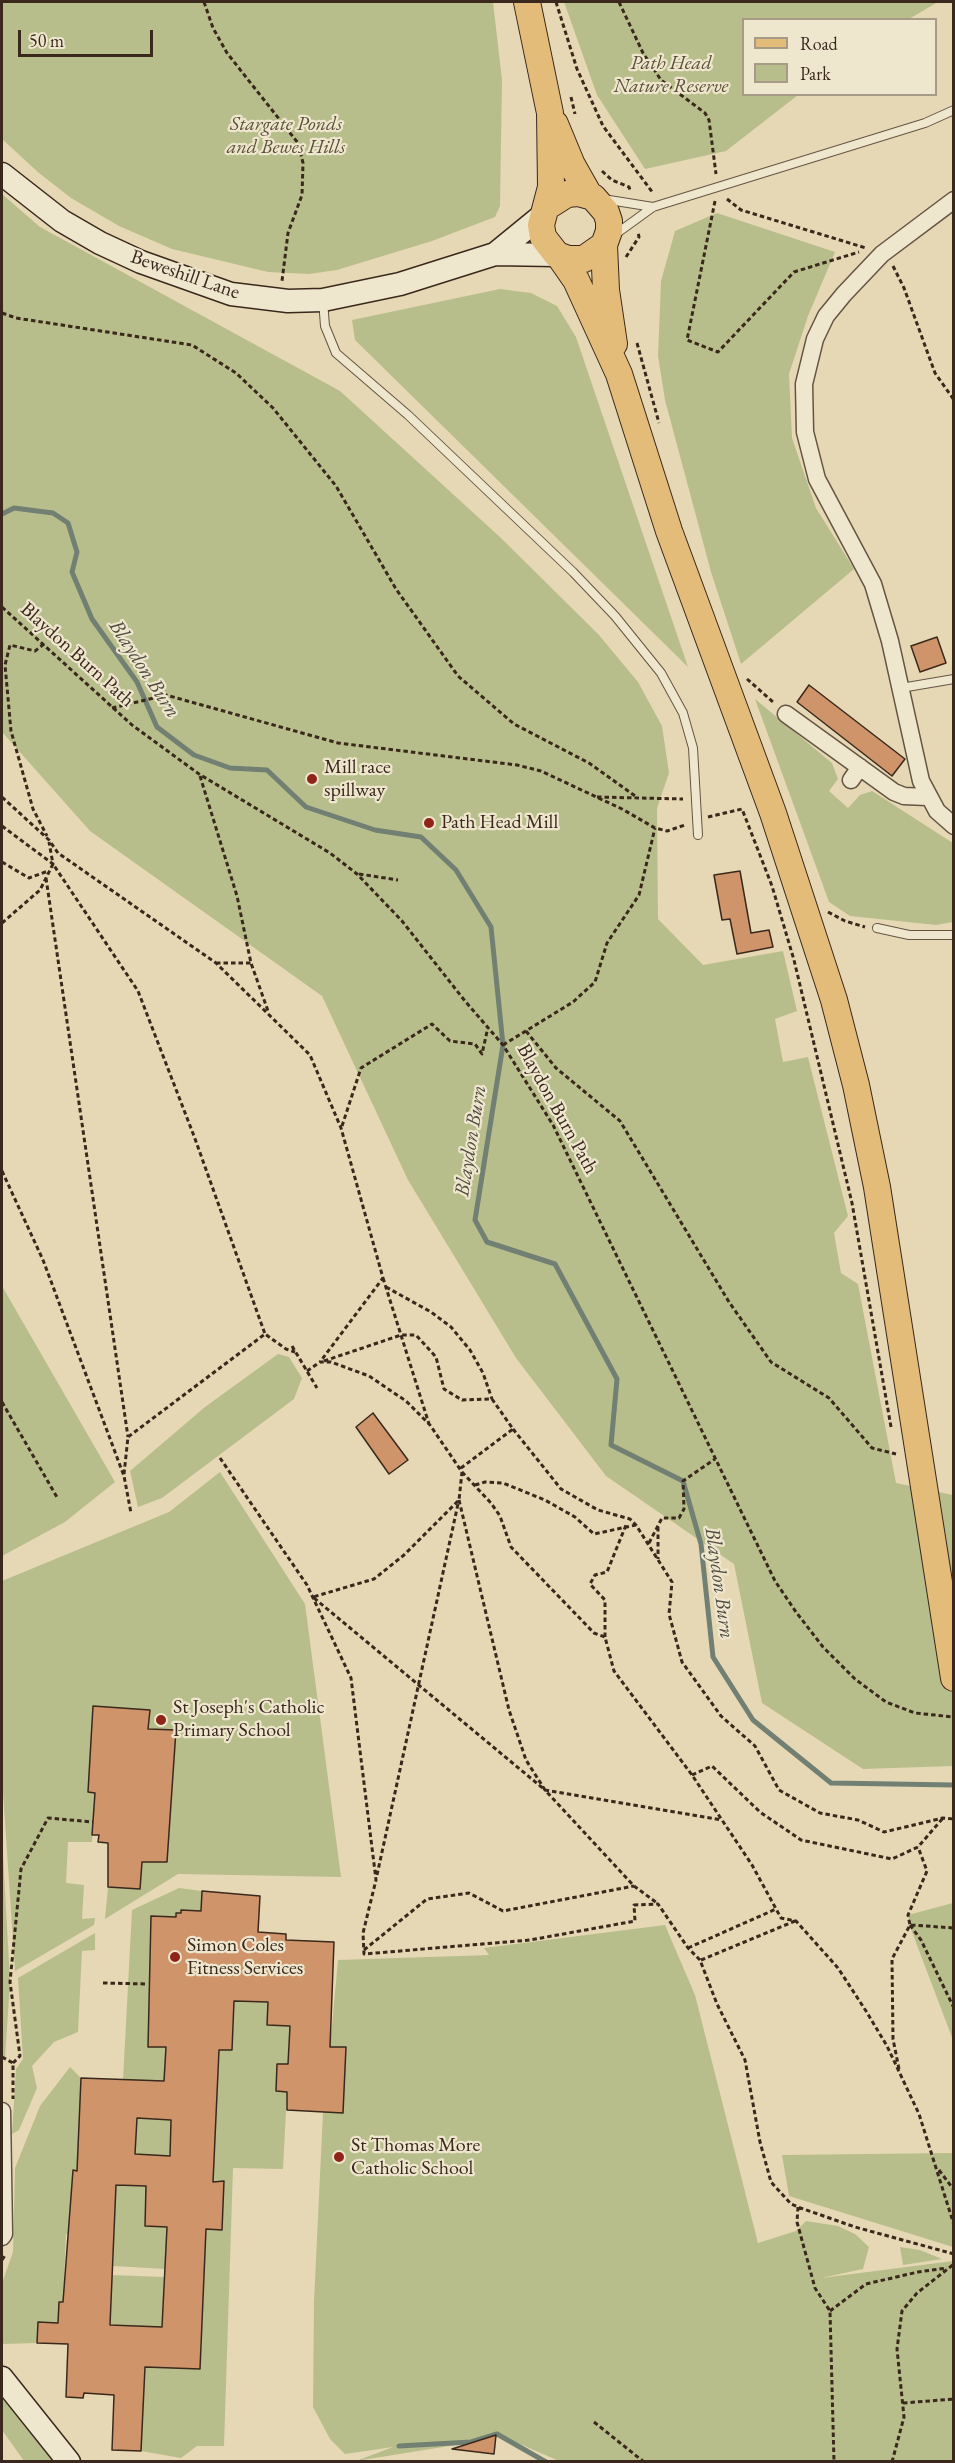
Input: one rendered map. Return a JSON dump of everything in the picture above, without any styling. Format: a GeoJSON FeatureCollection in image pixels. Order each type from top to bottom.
{"type":"FeatureCollection","features":[{"type":"Feature","properties":{"kind":"main road"},"geometry":{"type":"LineString","coordinates":[[527,2],[550,113],[551,187],[543,237],[576,280],[619,374],[669,531],[773,813],[834,1000],[856,1085],[877,1187],[943,1625],[954,1678]]}},
{"type":"Feature","properties":{"kind":"main road"},"geometry":{"type":"LineString","coordinates":[[550,113],[572,165],[591,196],[601,204],[609,222],[605,243],[606,290],[619,374]]}},
{"type":"Feature","properties":{"kind":"main road"},"geometry":{"type":"LineString","coordinates":[[546,210],[567,194],[591,196]]}},
{"type":"Feature","properties":{"kind":"main road"},"geometry":{"type":"LineString","coordinates":[[559,256],[584,259],[605,243]]}},
{"type":"Feature","properties":{"kind":"street","name":"Beweshill Lane"},"geometry":{"type":"LineString","coordinates":[[2,174],[62,221],[141,262],[231,294],[288,301],[323,300],[400,284],[495,254],[559,256]]}},
{"type":"Feature","properties":{"kind":"street"},"geometry":{"type":"LineString","coordinates":[[954,200],[882,254],[826,316],[815,339],[804,384],[805,432],[817,479],[827,502],[866,567],[880,603],[916,760],[927,797],[954,826]]}},
{"type":"Feature","properties":{"kind":"street","name":"Beweshill Lane"},"geometry":{"type":"LineString","coordinates":[[495,254],[546,210]]}},
{"type":"Feature","properties":{"kind":"street"},"geometry":{"type":"LineString","coordinates":[[786,714],[856,774],[904,796],[927,797]]}},
{"type":"Feature","properties":{"kind":"street"},"geometry":{"type":"LineString","coordinates":[[2,2111],[4,2234],[2,2237]]}},
{"type":"Feature","properties":{"kind":"street"},"geometry":{"type":"LineString","coordinates":[[2,2378],[69,2462]]}},
{"type":"Feature","properties":{"kind":"lane"},"geometry":{"type":"LineString","coordinates":[[605,243],[656,206],[925,123],[954,110]]}},
{"type":"Feature","properties":{"kind":"lane"},"geometry":{"type":"LineString","coordinates":[[591,196],[656,206]]}},
{"type":"Feature","properties":{"kind":"lane"},"geometry":{"type":"LineString","coordinates":[[323,300],[325,326],[336,353],[487,489],[573,572],[644,650],[673,693],[689,730],[693,748],[698,835]]}},
{"type":"Feature","properties":{"kind":"lane"},"geometry":{"type":"LineString","coordinates":[[901,688],[954,678]]}},
{"type":"Feature","properties":{"kind":"lane"},"geometry":{"type":"LineString","coordinates":[[877,928],[909,935],[954,935]]}},
{"type":"Feature","properties":{"kind":"path"},"geometry":{"type":"LineString","coordinates":[[204,2],[213,28],[227,53],[298,143],[303,163],[302,195],[288,233],[282,285],[274,284]]}},
{"type":"Feature","properties":{"kind":"path"},"geometry":{"type":"LineString","coordinates":[[556,2],[577,69],[603,126],[640,173],[656,206]]}},
{"type":"Feature","properties":{"kind":"path"},"geometry":{"type":"LineString","coordinates":[[619,2],[643,53],[661,80],[676,94],[699,109],[709,120],[718,187],[687,340],[718,352],[794,272],[854,252],[882,254]]}},
{"type":"Feature","properties":{"kind":"path"},"geometry":{"type":"LineString","coordinates":[[568,88],[577,121]]}},
{"type":"Feature","properties":{"kind":"path"},"geometry":{"type":"LineString","coordinates":[[596,165],[612,180],[629,187]]}},
{"type":"Feature","properties":{"kind":"path"},"geometry":{"type":"LineString","coordinates":[[718,187],[731,204],[741,210],[842,238],[882,254],[896,271],[935,373],[954,400]]}},
{"type":"Feature","properties":{"kind":"path"},"geometry":{"type":"LineString","coordinates":[[624,264],[639,237]]}},
{"type":"Feature","properties":{"kind":"path"},"geometry":{"type":"LineString","coordinates":[[2,313],[16,318],[192,345],[236,373],[273,408],[336,486],[396,589],[458,676],[514,724],[589,763],[638,798]]}},
{"type":"Feature","properties":{"kind":"path"},"geometry":{"type":"LineString","coordinates":[[637,341],[660,427]]}},
{"type":"Feature","properties":{"kind":"path","name":"Blaydon Burn Path"},"geometry":{"type":"LineString","coordinates":[[2,607],[111,708],[200,774],[308,838],[357,874],[402,921],[503,1045],[553,1125],[775,1581],[823,1647],[855,1679],[886,1702],[915,1713],[954,1717]]}},
{"type":"Feature","properties":{"kind":"path"},"geometry":{"type":"LineString","coordinates":[[44,644],[35,651],[10,645],[5,665],[10,731],[33,809],[58,853],[216,963],[310,1055],[341,1128],[383,1278],[430,1425]]}},
{"type":"Feature","properties":{"kind":"path"},"geometry":{"type":"LineString","coordinates":[[739,672],[786,714]]}},
{"type":"Feature","properties":{"kind":"path"},"geometry":{"type":"LineString","coordinates":[[111,708],[156,695],[179,696],[338,743],[517,765],[541,771],[622,809],[655,828],[674,830],[696,820],[742,810],[772,886],[817,1052],[852,1203],[892,1433]]}},
{"type":"Feature","properties":{"kind":"path"},"geometry":{"type":"LineString","coordinates":[[200,774],[237,896],[251,963],[269,1013]]}},
{"type":"Feature","properties":{"kind":"path"},"geometry":{"type":"LineString","coordinates":[[2,797],[49,840],[53,864],[40,890],[2,923]]}},
{"type":"Feature","properties":{"kind":"path"},"geometry":{"type":"LineString","coordinates":[[595,797],[697,798]]}},
{"type":"Feature","properties":{"kind":"path"},"geometry":{"type":"LineString","coordinates":[[2,826],[53,864],[138,991],[194,1136],[265,1334],[286,1349],[295,1352]]}},
{"type":"Feature","properties":{"kind":"path"},"geometry":{"type":"LineString","coordinates":[[503,1045],[573,1002],[595,982],[607,943],[639,895],[655,828]]}},
{"type":"Feature","properties":{"kind":"path"},"geometry":{"type":"LineString","coordinates":[[2,862],[29,878],[48,871]]}},
{"type":"Feature","properties":{"kind":"path"},"geometry":{"type":"LineString","coordinates":[[357,874],[398,880]]}},
{"type":"Feature","properties":{"kind":"path"},"geometry":{"type":"LineString","coordinates":[[45,877],[128,1437],[123,1476]]}},
{"type":"Feature","properties":{"kind":"path"},"geometry":{"type":"LineString","coordinates":[[828,912],[845,921],[877,928]]}},
{"type":"Feature","properties":{"kind":"path"},"geometry":{"type":"LineString","coordinates":[[216,963],[251,963]]}},
{"type":"Feature","properties":{"kind":"path"},"geometry":{"type":"LineString","coordinates":[[341,1128],[361,1068],[432,1024],[450,1041],[475,1044],[482,1054],[488,1028]]}},
{"type":"Feature","properties":{"kind":"path"},"geometry":{"type":"LineString","coordinates":[[526,1031],[556,1068],[620,1121],[729,1302],[771,1362],[829,1398],[872,1448],[896,1454]]}},
{"type":"Feature","properties":{"kind":"path"},"geometry":{"type":"LineString","coordinates":[[2,1171],[43,1260],[123,1476],[131,1513]]}},
{"type":"Feature","properties":{"kind":"path"},"geometry":{"type":"LineString","coordinates":[[320,1362],[383,1278]]}},
{"type":"Feature","properties":{"kind":"path"},"geometry":{"type":"LineString","coordinates":[[386,1287],[431,1312],[451,1328],[475,1357],[492,1399],[561,1489],[598,1510],[630,1519],[636,1525],[672,1582],[669,1614],[682,1662],[721,1716],[755,1746],[779,1790],[820,1813],[858,1820],[884,1832],[943,1818],[954,1819]]}},
{"type":"Feature","properties":{"kind":"path"},"geometry":{"type":"LineString","coordinates":[[128,1437],[265,1334]]}},
{"type":"Feature","properties":{"kind":"path"},"geometry":{"type":"LineString","coordinates":[[307,1371],[320,1362],[401,1335],[416,1335],[436,1357],[444,1389],[462,1400],[492,1399]]}},
{"type":"Feature","properties":{"kind":"path"},"geometry":{"type":"LineString","coordinates":[[292,1346],[317,1388]]}},
{"type":"Feature","properties":{"kind":"path"},"geometry":{"type":"LineString","coordinates":[[320,1362],[331,1362],[369,1376],[406,1401],[430,1425],[462,1470],[500,1516],[511,1547],[594,1634],[605,1637]]}},
{"type":"Feature","properties":{"kind":"path"},"geometry":{"type":"LineString","coordinates":[[2,1402],[58,1499]]}},
{"type":"Feature","properties":{"kind":"path"},"geometry":{"type":"LineString","coordinates":[[363,1951],[363,1933],[459,1500],[462,1470],[513,1429]]}},
{"type":"Feature","properties":{"kind":"path"},"geometry":{"type":"LineString","coordinates":[[894,1444],[898,1465]]}},
{"type":"Feature","properties":{"kind":"path"},"geometry":{"type":"LineString","coordinates":[[220,1458],[313,1597],[351,1678],[376,1880]]}},
{"type":"Feature","properties":{"kind":"path"},"geometry":{"type":"LineString","coordinates":[[649,1543],[662,1518],[679,1518],[684,1509],[683,1481],[715,1459]]}},
{"type":"Feature","properties":{"kind":"path"},"geometry":{"type":"LineString","coordinates":[[475,1485],[485,1482],[503,1483],[546,1500],[575,1517],[594,1534],[636,1525]]}},
{"type":"Feature","properties":{"kind":"path"},"geometry":{"type":"LineString","coordinates":[[313,1597],[374,1580],[404,1555],[459,1500]]}},
{"type":"Feature","properties":{"kind":"path"},"geometry":{"type":"LineString","coordinates":[[459,1500],[509,1710],[526,1760],[545,1790],[722,1820]]}},
{"type":"Feature","properties":{"kind":"path"},"geometry":{"type":"LineString","coordinates":[[658,1561],[656,1538],[659,1521]]}},
{"type":"Feature","properties":{"kind":"path"},"geometry":{"type":"LineString","coordinates":[[626,1526],[607,1572],[596,1575],[590,1584],[605,1600],[605,1637],[614,1671],[692,1775],[781,1917],[796,1921],[838,1968],[887,2046],[919,2114],[938,2168],[954,2225]]}},
{"type":"Feature","properties":{"kind":"path"},"geometry":{"type":"LineString","coordinates":[[313,1597],[545,1790],[634,1886],[658,1904],[688,1948],[700,1960],[717,2004],[745,2060],[760,2142],[771,2182],[791,2204],[855,2227],[954,2254]]}},
{"type":"Feature","properties":{"kind":"path"},"geometry":{"type":"LineString","coordinates":[[692,1775],[712,1766],[759,1812],[801,1840],[892,1859],[918,1847],[943,1818]]}},
{"type":"Feature","properties":{"kind":"path"},"geometry":{"type":"LineString","coordinates":[[13,2062],[20,2056],[9,1982],[21,1869],[48,1818],[93,1822]]}},
{"type":"Feature","properties":{"kind":"path"},"geometry":{"type":"LineString","coordinates":[[918,1847],[927,1872],[908,1915],[910,1924],[921,1940],[954,2008]]}},
{"type":"Feature","properties":{"kind":"path"},"geometry":{"type":"LineString","coordinates":[[363,1951],[427,1899],[469,1893],[503,1911],[634,1886]]}},
{"type":"Feature","properties":{"kind":"path"},"geometry":{"type":"LineString","coordinates":[[363,1951],[364,1954],[531,1940],[635,1921],[634,1905],[658,1904]]}},
{"type":"Feature","properties":{"kind":"path"},"geometry":{"type":"LineString","coordinates":[[688,1948],[776,1909]]}},
{"type":"Feature","properties":{"kind":"path"},"geometry":{"type":"LineString","coordinates":[[700,1960],[796,1921]]}},
{"type":"Feature","properties":{"kind":"path"},"geometry":{"type":"LineString","coordinates":[[910,1924],[954,1928]]}},
{"type":"Feature","properties":{"kind":"path"},"geometry":{"type":"LineString","coordinates":[[901,2078],[893,2039],[892,1959],[910,1924]]}},
{"type":"Feature","properties":{"kind":"path"},"geometry":{"type":"LineString","coordinates":[[103,1983],[148,1984]]}},
{"type":"Feature","properties":{"kind":"path"},"geometry":{"type":"LineString","coordinates":[[938,2168],[954,2190]]}},
{"type":"Feature","properties":{"kind":"path"},"geometry":{"type":"LineString","coordinates":[[798,2207],[797,2222],[815,2288],[830,2311],[834,2462]]}},
{"type":"Feature","properties":{"kind":"path"},"geometry":{"type":"LineString","coordinates":[[892,2462],[904,2417],[897,2349],[902,2311],[917,2293],[954,2265]]}},
{"type":"Feature","properties":{"kind":"path"},"geometry":{"type":"LineString","coordinates":[[830,2311],[866,2284],[918,2271],[949,2268]]}},
{"type":"Feature","properties":{"kind":"path"},"geometry":{"type":"LineString","coordinates":[[903,2403],[954,2399]]}},
{"type":"Feature","properties":{"kind":"path"},"geometry":{"type":"LineString","coordinates":[[594,2422],[644,2462]]}},
{"type":"Feature","properties":{"kind":"green space","name":"Stargate Ponds and Bewes Hills"},"geometry":{"type":"Polygon","coordinates":[[[2,2],[493,2],[502,80],[500,206],[495,217],[432,241],[337,270],[309,274],[268,272],[172,249],[119,226],[71,198],[2,139],[2,2]]]}},
{"type":"Feature","properties":{"kind":"green space","name":"Path Head Nature Reserve"},"geometry":{"type":"Polygon","coordinates":[[[564,2],[938,2],[911,18],[742,18],[742,96],[797,96],[726,151],[645,169],[597,95],[564,2]]]}},
{"type":"Feature","properties":{"kind":"green space"},"geometry":{"type":"Polygon","coordinates":[[[2,194],[40,227],[340,391],[501,538],[599,635],[638,682],[662,726],[669,773],[657,808],[658,919],[703,965],[783,951],[797,1011],[775,1019],[783,1062],[808,1057],[848,1216],[834,1233],[841,1273],[858,1284],[896,1483],[953,1495],[953,1766],[863,1769],[762,1703],[734,1564],[606,1476],[516,1358],[408,1180],[322,996],[90,831],[2,732],[2,194]]]}},
{"type":"Feature","properties":{"kind":"green space"},"geometry":{"type":"Polygon","coordinates":[[[717,213],[835,252],[808,316],[789,374],[792,438],[816,508],[854,569],[741,664],[711,572],[665,400],[658,356],[661,281],[675,231],[717,213]]]}},
{"type":"Feature","properties":{"kind":"green space"},"geometry":{"type":"Polygon","coordinates":[[[500,289],[531,293],[557,306],[576,337],[688,667],[355,340],[352,320],[500,289]]]}},
{"type":"Feature","properties":{"kind":"green space"},"geometry":{"type":"Polygon","coordinates":[[[755,699],[832,763],[838,779],[829,791],[848,808],[860,795],[872,791],[953,843],[953,922],[936,925],[850,916],[829,902],[755,699]]]}},
{"type":"Feature","properties":{"kind":"green space"},"geometry":{"type":"Polygon","coordinates":[[[2,1286],[115,1482],[65,1522],[2,1556],[2,1286]]]}},
{"type":"Feature","properties":{"kind":"green space"},"geometry":{"type":"Polygon","coordinates":[[[278,1354],[289,1357],[302,1378],[294,1399],[162,1498],[138,1507],[130,1471],[205,1407],[278,1354]]]}},
{"type":"Feature","properties":{"kind":"green space","name":"St Joseph's Catholic Primary School"},"geometry":{"type":"Polygon","coordinates":[[[220,1472],[305,1604],[341,1877],[178,1874],[105,1919],[108,1887],[140,1889],[142,1862],[176,1730],[148,1729],[149,1710],[93,1707],[88,1792],[95,1793],[92,1842],[68,1842],[66,1883],[84,1885],[82,1919],[95,1918],[94,1925],[15,1971],[2,1777],[2,1581],[169,1512],[220,1472]]]}},
{"type":"Feature","properties":{"kind":"green space"},"geometry":{"type":"Polygon","coordinates":[[[2,1836],[10,1982],[5,2059],[2,2057],[2,1836]]]}},
{"type":"Feature","properties":{"kind":"green space"},"geometry":{"type":"Polygon","coordinates":[[[179,1888],[202,1891],[201,1911],[181,1911],[149,2047],[166,2047],[164,2081],[123,2080],[132,1910],[179,1888]]]}},
{"type":"Feature","properties":{"kind":"green space"},"geometry":{"type":"Polygon","coordinates":[[[954,1903],[953,2040],[912,1932],[908,1915],[954,1903]]]}},
{"type":"Feature","properties":{"kind":"green space"},"geometry":{"type":"Polygon","coordinates":[[[665,1925],[695,1995],[758,2243],[796,2231],[806,2221],[838,2226],[855,2234],[869,2247],[863,2269],[821,2278],[953,2261],[953,2461],[559,2461],[497,2434],[474,2442],[356,2461],[393,2447],[345,2454],[330,2439],[313,2407],[314,2301],[323,2112],[343,2112],[346,2048],[330,2047],[338,1960],[489,1955],[484,1948],[665,1925]]]}},
{"type":"Feature","properties":{"kind":"green space"},"geometry":{"type":"Polygon","coordinates":[[[95,1933],[95,1950],[82,1951],[78,2032],[54,2042],[32,2066],[37,2088],[19,2130],[12,2134],[16,2069],[23,2059],[18,1978],[95,1933]]]}},
{"type":"Feature","properties":{"kind":"green space"},"geometry":{"type":"Polygon","coordinates":[[[234,2001],[268,2002],[297,2026],[288,2064],[277,2064],[276,2091],[287,2092],[283,2169],[233,2168],[224,2446],[197,2446],[181,2458],[141,2451],[146,2339],[162,2340],[161,2368],[200,2369],[206,2229],[222,2229],[224,2182],[213,2182],[219,2050],[232,2050],[234,2001]]]}},
{"type":"Feature","properties":{"kind":"green space"},"geometry":{"type":"Polygon","coordinates":[[[70,2067],[81,2078],[77,2171],[73,2171],[70,2234],[66,2234],[63,2302],[59,2303],[58,2323],[38,2322],[37,2343],[2,2344],[2,2283],[13,2252],[15,2168],[40,2106],[70,2067]]]}},
{"type":"Feature","properties":{"kind":"green space"},"geometry":{"type":"Polygon","coordinates":[[[137,2118],[171,2120],[170,2156],[135,2154],[137,2118]]]}},
{"type":"Feature","properties":{"kind":"green space"},"geometry":{"type":"Polygon","coordinates":[[[953,2153],[953,2247],[789,2196],[782,2155],[953,2153]]]}},
{"type":"Feature","properties":{"kind":"green space"},"geometry":{"type":"Polygon","coordinates":[[[116,2185],[168,2187],[146,2197],[145,2226],[167,2227],[165,2269],[113,2266],[116,2185]]]}},
{"type":"Feature","properties":{"kind":"green space"},"geometry":{"type":"Polygon","coordinates":[[[900,2247],[920,2250],[942,2259],[903,2265],[900,2247]]]}},
{"type":"Feature","properties":{"kind":"green space"},"geometry":{"type":"Polygon","coordinates":[[[112,2275],[164,2277],[162,2327],[110,2325],[112,2275]]]}},
{"type":"Feature","properties":{"kind":"green space"},"geometry":{"type":"Polygon","coordinates":[[[2,2378],[69,2461],[24,2461],[2,2430],[2,2378]]]}},
{"type":"Feature","properties":{"kind":"building"},"geometry":{"type":"Polygon","coordinates":[[[937,637],[946,663],[920,672],[911,646],[937,637]]]}},
{"type":"Feature","properties":{"kind":"building"},"geometry":{"type":"Polygon","coordinates":[[[809,685],[905,759],[892,776],[797,702],[809,685]]]}},
{"type":"Feature","properties":{"kind":"building"},"geometry":{"type":"Polygon","coordinates":[[[740,871],[751,933],[769,930],[773,947],[737,954],[730,919],[722,920],[714,875],[740,871]]]}},
{"type":"Feature","properties":{"kind":"building"},"geometry":{"type":"Polygon","coordinates":[[[373,1413],[408,1460],[389,1474],[356,1427],[373,1413]]]}},
{"type":"Feature","properties":{"kind":"building"},"geometry":{"type":"Polygon","coordinates":[[[93,1706],[150,1710],[148,1729],[176,1730],[167,1862],[142,1862],[140,1889],[108,1887],[108,1843],[98,1842],[99,1835],[92,1835],[95,1793],[88,1792],[93,1706]]]}},
{"type":"Feature","properties":{"kind":"building"},"geometry":{"type":"Polygon","coordinates":[[[202,1891],[260,1896],[258,1932],[286,1934],[286,1940],[334,1942],[330,2047],[346,2047],[343,2113],[287,2110],[287,2092],[276,2091],[277,2064],[288,2064],[290,2026],[267,2025],[268,2002],[234,2001],[232,2050],[219,2050],[213,2182],[224,2181],[222,2230],[206,2229],[200,2369],[145,2367],[141,2451],[112,2450],[114,2395],[84,2393],[83,2398],[66,2397],[68,2344],[37,2343],[38,2322],[58,2323],[59,2302],[63,2302],[73,2170],[77,2171],[81,2078],[164,2081],[166,2047],[148,2047],[151,1916],[176,1917],[176,1913],[181,1913],[181,1910],[201,1911],[202,1891]],[[137,2118],[135,2154],[170,2156],[171,2120],[137,2118]],[[116,2185],[110,2325],[162,2327],[167,2227],[145,2226],[146,2186],[116,2185]]]}},
{"type":"Feature","properties":{"kind":"building"},"geometry":{"type":"Polygon","coordinates":[[[496,2435],[494,2454],[452,2449],[496,2435]]]}},
{"type":"Feature","properties":{"kind":"waterway","name":"Blaydon Burn"},"geometry":{"type":"LineString","coordinates":[[2,514],[14,508],[53,513],[68,523],[77,552],[72,572],[92,619],[137,682],[157,727],[194,755],[230,768],[267,770],[306,807],[375,830],[421,837],[456,870],[491,927],[503,1045],[475,1220],[487,1242],[555,1264],[617,1379],[611,1445],[683,1481],[701,1544],[713,1657],[753,1720],[831,1783],[954,1785]]}},
{"type":"Feature","properties":{"kind":"waterway"},"geometry":{"type":"LineString","coordinates":[[399,2446],[471,2442],[497,2434],[546,2462]]}},
{"type":"Feature","properties":{"kind":"place","name":"Mill race spillway"},"geometry":{"type":"Point","coordinates":[312,779]}},
{"type":"Feature","properties":{"kind":"place","name":"Path Head Mill"},"geometry":{"type":"Point","coordinates":[429,823]}},
{"type":"Feature","properties":{"kind":"place","name":"St Joseph's Catholic Primary School"},"geometry":{"type":"Point","coordinates":[161,1720]}},
{"type":"Feature","properties":{"kind":"place","name":"Simon Coles Fitness Services"},"geometry":{"type":"Point","coordinates":[175,1957]}},
{"type":"Feature","properties":{"kind":"place","name":"St Thomas More Catholic School"},"geometry":{"type":"Point","coordinates":[339,2157]}}]}
